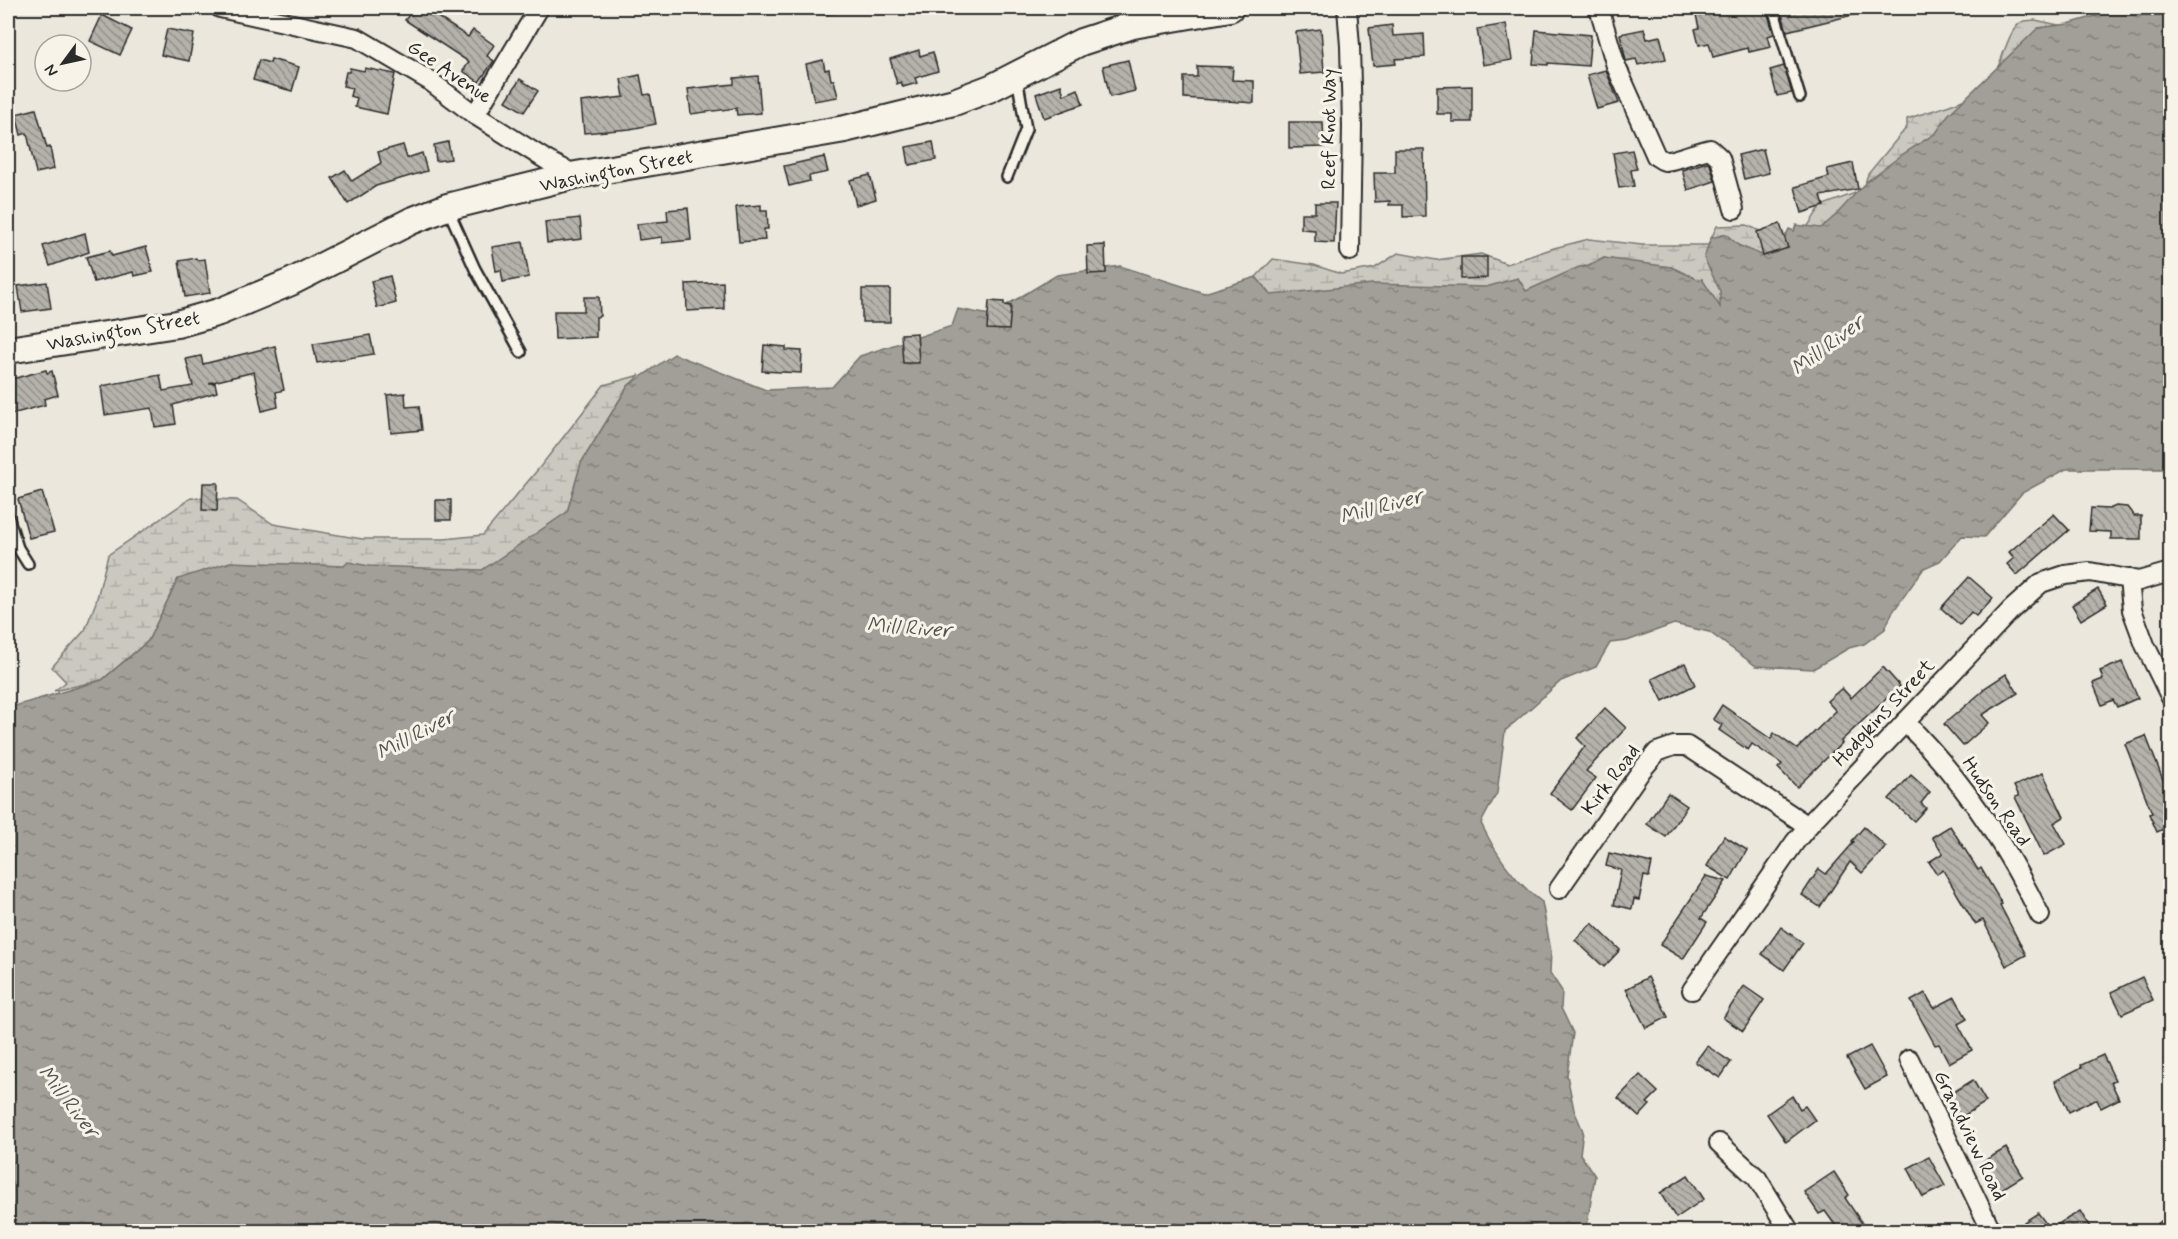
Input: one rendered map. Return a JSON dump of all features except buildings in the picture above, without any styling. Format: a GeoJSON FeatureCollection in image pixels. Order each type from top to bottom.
{"type":"FeatureCollection","features":[{"type":"Feature","properties":{"kind":"main road","name":"Washington Street"},"geometry":{"type":"LineString","coordinates":[[8,350],[177,324],[219,312],[291,282],[411,221],[447,207],[576,175],[845,129],[954,102],[991,88],[1081,42],[1133,25],[1230,8]]}},
{"type":"Feature","properties":{"kind":"street","name":"Gee Avenue"},"geometry":{"type":"LineString","coordinates":[[220,8],[357,38],[430,81],[475,115],[548,161],[576,175]]}},
{"type":"Feature","properties":{"kind":"street"},"geometry":{"type":"LineString","coordinates":[[475,115],[539,8]]}},
{"type":"Feature","properties":{"kind":"street","name":"Reef Knot Way"},"geometry":{"type":"LineString","coordinates":[[1347,8],[1351,114],[1350,251]]}},
{"type":"Feature","properties":{"kind":"street"},"geometry":{"type":"LineString","coordinates":[[1599,8],[1620,75],[1656,156],[1663,161],[1669,161],[1696,151],[1710,149],[1720,158],[1734,209]]}},
{"type":"Feature","properties":{"kind":"street","name":"Hodgkins Street"},"geometry":{"type":"LineString","coordinates":[[1692,990],[1808,826],[2011,610],[2041,583],[2065,575],[2090,572],[2139,581],[2170,572]]}},
{"type":"Feature","properties":{"kind":"street"},"geometry":{"type":"LineString","coordinates":[[2129,579],[2132,610],[2145,645],[2170,696]]}},
{"type":"Feature","properties":{"kind":"street","name":"Hudson Road"},"geometry":{"type":"LineString","coordinates":[[1905,722],[1956,777],[1980,809],[2020,873],[2040,915]]}},
{"type":"Feature","properties":{"kind":"street","name":"Kirk Road"},"geometry":{"type":"LineString","coordinates":[[1559,889],[1641,771],[1657,752],[1674,746],[1687,746],[1808,826]]}},
{"type":"Feature","properties":{"kind":"street","name":"Grandview Road"},"geometry":{"type":"LineString","coordinates":[[1909,1059],[1992,1232]]}},
{"type":"Feature","properties":{"kind":"street"},"geometry":{"type":"LineString","coordinates":[[1719,1143],[1757,1178],[1791,1232]]}},
{"type":"Feature","properties":{"kind":"street"},"geometry":{"type":"LineString","coordinates":[[2164,1232],[2170,1227]]}},
{"type":"Feature","properties":{"kind":"lane"},"geometry":{"type":"LineString","coordinates":[[1773,8],[1800,97]]}},
{"type":"Feature","properties":{"kind":"lane"},"geometry":{"type":"LineString","coordinates":[[1007,177],[1026,129],[1016,75]]}},
{"type":"Feature","properties":{"kind":"lane"},"geometry":{"type":"LineString","coordinates":[[447,207],[475,269],[522,352]]}},
{"type":"Feature","properties":{"kind":"lane"},"geometry":{"type":"LineString","coordinates":[[8,516],[18,548],[28,564]]}},
{"type":"Feature","properties":{"kind":"green space"},"geometry":{"type":"Polygon","coordinates":[[[820,8],[865,8],[825,15],[820,8]]]}},
{"type":"Feature","properties":{"kind":"green space"},"geometry":{"type":"Polygon","coordinates":[[[2035,20],[2063,26],[1846,240],[1806,229],[1821,206],[1863,190],[1868,174],[1907,127],[1907,119],[1961,101],[1988,84],[2017,26],[2023,21],[2035,20]]]}},
{"type":"Feature","properties":{"kind":"green space"},"geometry":{"type":"Polygon","coordinates":[[[1747,225],[1785,243],[1774,261],[1732,286],[1720,309],[1703,282],[1671,267],[1634,264],[1604,258],[1526,297],[1273,297],[1256,277],[1273,259],[1314,265],[1341,274],[1375,268],[1398,253],[1436,260],[1481,254],[1507,264],[1589,239],[1642,245],[1708,245],[1717,226],[1747,225]]]}},
{"type":"Feature","properties":{"kind":"green space"},"geometry":{"type":"Polygon","coordinates":[[[640,375],[628,386],[581,463],[564,524],[523,571],[178,579],[148,641],[102,680],[54,691],[66,682],[52,667],[85,630],[96,602],[108,555],[191,498],[237,500],[273,524],[362,539],[444,539],[483,535],[604,385],[640,375]]]}},
{"type":"Feature","properties":{"kind":"water","name":"Mill River"},"geometry":{"type":"Polygon","coordinates":[[[2123,8],[2170,8],[2170,469],[2066,469],[2022,493],[1984,537],[1962,536],[1940,561],[1924,568],[1892,613],[1885,629],[1864,644],[1849,648],[1813,669],[1756,666],[1709,632],[1674,624],[1627,641],[1610,643],[1596,667],[1561,681],[1505,731],[1497,793],[1481,823],[1507,866],[1542,902],[1551,951],[1550,973],[1562,991],[1561,1008],[1573,1033],[1567,1075],[1574,1110],[1583,1131],[1580,1154],[1595,1176],[1586,1231],[8,1232],[8,708],[102,680],[148,641],[178,579],[230,562],[344,566],[348,562],[369,566],[482,570],[567,512],[581,463],[628,386],[674,354],[766,390],[832,387],[860,356],[952,326],[958,309],[990,315],[1057,275],[1120,266],[1204,293],[1256,277],[1271,295],[1372,284],[1486,287],[1518,278],[1526,291],[1604,258],[1671,267],[1699,280],[1702,279],[1720,307],[1720,291],[1704,258],[1711,238],[1726,234],[1738,245],[1764,256],[1778,252],[1789,229],[1794,231],[1796,225],[1821,228],[1866,182],[1936,133],[1948,115],[2038,28],[2068,24],[2123,8]]]}}]}
